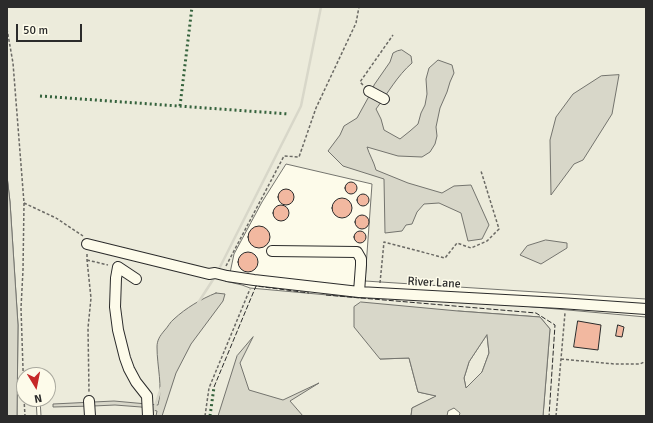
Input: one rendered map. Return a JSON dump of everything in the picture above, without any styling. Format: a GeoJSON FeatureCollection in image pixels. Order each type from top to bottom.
{"type":"FeatureCollection","features":[{"type":"Feature","properties":{"kind":"street"},"geometry":{"type":"LineString","coordinates":[[369,91],[384,99]]}},
{"type":"Feature","properties":{"kind":"street","name":"River Lane"},"geometry":{"type":"LineString","coordinates":[[87,244],[209,274],[254,280],[359,292],[566,303],[646,309]]}},
{"type":"Feature","properties":{"kind":"street"},"geometry":{"type":"LineString","coordinates":[[272,251],[357,252],[361,259],[359,292]]}},
{"type":"Feature","properties":{"kind":"street"},"geometry":{"type":"LineString","coordinates":[[136,279],[118,267],[116,271],[115,283],[115,307],[118,330],[129,369],[136,382],[147,396],[148,416]]}},
{"type":"Feature","properties":{"kind":"path"},"geometry":{"type":"LineString","coordinates":[[218,274],[284,156],[298,157],[316,108],[356,23],[359,7]]}},
{"type":"Feature","properties":{"kind":"path"},"geometry":{"type":"LineString","coordinates":[[7,30],[14,63],[24,203],[21,308],[23,367]]}},
{"type":"Feature","properties":{"kind":"path"},"geometry":{"type":"LineString","coordinates":[[360,82],[393,35]]}},
{"type":"Feature","properties":{"kind":"path"},"geometry":{"type":"LineString","coordinates":[[378,293],[384,242],[445,258],[457,243],[472,248],[487,240],[499,230],[481,171]]}},
{"type":"Feature","properties":{"kind":"path"},"geometry":{"type":"LineString","coordinates":[[24,203],[56,218]]}},
{"type":"Feature","properties":{"kind":"path"},"geometry":{"type":"LineString","coordinates":[[87,244],[91,298],[88,328],[89,409]]}},
{"type":"Feature","properties":{"kind":"path"},"geometry":{"type":"LineString","coordinates":[[87,260],[118,267]]}},
{"type":"Feature","properties":{"kind":"path"},"geometry":{"type":"LineString","coordinates":[[205,416],[209,388],[254,280]]}},
{"type":"Feature","properties":{"kind":"path"},"geometry":{"type":"LineString","coordinates":[[556,416],[566,303]]}},
{"type":"Feature","properties":{"kind":"path"},"geometry":{"type":"LineString","coordinates":[[561,359],[615,364],[640,364],[646,361]]}},
{"type":"Feature","properties":{"kind":"shaded area"},"geometry":{"type":"Polygon","coordinates":[[[7,7],[646,7],[646,299],[365,281],[372,184],[286,164],[262,202],[234,254],[230,273],[225,281],[250,288],[361,298],[378,293],[646,317],[646,416],[543,416],[550,329],[540,317],[458,311],[380,359],[409,358],[418,392],[437,396],[412,408],[411,416],[41,416],[40,407],[56,407],[56,367],[18,367],[18,325],[7,176],[7,7]]]}},
{"type":"Feature","properties":{"kind":"shaded area"},"geometry":{"type":"Polygon","coordinates":[[[402,50],[411,56],[412,63],[397,79],[376,109],[384,130],[400,139],[418,124],[425,105],[427,94],[426,79],[429,68],[438,60],[452,65],[454,73],[440,108],[436,127],[437,136],[435,144],[430,152],[422,157],[398,156],[367,147],[376,170],[408,183],[442,193],[454,186],[471,185],[489,225],[482,239],[468,241],[461,213],[439,203],[424,204],[417,212],[412,224],[406,225],[402,231],[385,233],[384,179],[343,166],[328,151],[340,135],[344,126],[357,118],[374,85],[390,62],[393,53],[402,50]]]}},
{"type":"Feature","properties":{"kind":"shaded area"},"geometry":{"type":"Polygon","coordinates":[[[619,75],[612,114],[583,160],[574,164],[551,195],[550,140],[556,117],[573,94],[601,76],[619,75]]]}},
{"type":"Feature","properties":{"kind":"shaded area"},"geometry":{"type":"Polygon","coordinates":[[[7,176],[18,325],[18,367],[16,367],[17,416],[7,416],[7,176]]]}},
{"type":"Feature","properties":{"kind":"shaded area"},"geometry":{"type":"Polygon","coordinates":[[[546,240],[567,243],[567,248],[541,264],[520,255],[527,246],[546,240]]]}},
{"type":"Feature","properties":{"kind":"shaded area"},"geometry":{"type":"Polygon","coordinates":[[[216,293],[225,294],[223,301],[191,344],[176,373],[162,416],[156,416],[157,411],[141,407],[115,405],[56,407],[56,404],[114,401],[158,405],[160,384],[157,347],[159,338],[171,322],[179,315],[205,298],[216,293]]]}},
{"type":"Feature","properties":{"kind":"shaded area"},"geometry":{"type":"Polygon","coordinates":[[[361,302],[540,317],[550,329],[543,416],[459,416],[460,413],[454,408],[448,411],[447,416],[411,416],[412,408],[436,396],[418,392],[409,358],[380,359],[354,327],[354,307],[361,302]],[[487,335],[469,362],[464,378],[466,388],[482,372],[489,353],[487,335]]]}},
{"type":"Feature","properties":{"kind":"shaded area"},"geometry":{"type":"Polygon","coordinates":[[[487,335],[489,353],[482,372],[466,388],[464,378],[469,362],[487,335]]]}},
{"type":"Feature","properties":{"kind":"shaded area"},"geometry":{"type":"Polygon","coordinates":[[[253,337],[240,363],[249,390],[283,400],[319,383],[290,401],[303,416],[218,416],[237,356],[253,337]]]}},
{"type":"Feature","properties":{"kind":"shaded area"},"geometry":{"type":"Polygon","coordinates":[[[17,407],[36,407],[37,416],[17,416],[17,407]]]}},
{"type":"Feature","properties":{"kind":"building"},"geometry":{"type":"Polygon","coordinates":[[[349,182],[353,182],[357,188],[353,194],[349,194],[345,190],[345,186],[349,182]]]}},
{"type":"Feature","properties":{"kind":"building"},"geometry":{"type":"Polygon","coordinates":[[[286,189],[293,194],[294,197],[289,204],[286,205],[279,200],[278,197],[283,190],[286,189]]]}},
{"type":"Feature","properties":{"kind":"building"},"geometry":{"type":"Polygon","coordinates":[[[365,194],[368,195],[368,205],[361,206],[358,205],[357,198],[358,195],[365,194]]]}},
{"type":"Feature","properties":{"kind":"building"},"geometry":{"type":"Polygon","coordinates":[[[342,198],[349,201],[352,208],[349,215],[342,218],[335,215],[332,208],[335,201],[342,198]]]}},
{"type":"Feature","properties":{"kind":"building"},"geometry":{"type":"Polygon","coordinates":[[[281,205],[288,210],[289,213],[284,220],[281,221],[274,216],[273,213],[278,206],[281,205]]]}},
{"type":"Feature","properties":{"kind":"building"},"geometry":{"type":"Polygon","coordinates":[[[362,215],[367,217],[369,222],[367,227],[362,229],[357,227],[355,222],[357,217],[362,215]]]}},
{"type":"Feature","properties":{"kind":"building"},"geometry":{"type":"Polygon","coordinates":[[[259,226],[267,229],[270,237],[267,245],[259,248],[251,245],[248,237],[251,229],[259,226]]]}},
{"type":"Feature","properties":{"kind":"building"},"geometry":{"type":"Polygon","coordinates":[[[358,231],[362,231],[366,237],[362,243],[358,243],[354,239],[354,235],[358,231]]]}},
{"type":"Feature","properties":{"kind":"building"},"geometry":{"type":"Polygon","coordinates":[[[248,252],[255,255],[258,262],[255,269],[248,272],[241,269],[238,262],[241,255],[248,252]]]}},
{"type":"Feature","properties":{"kind":"building"},"geometry":{"type":"Polygon","coordinates":[[[578,321],[601,325],[598,350],[574,347],[578,321]]]}},
{"type":"Feature","properties":{"kind":"building"},"geometry":{"type":"Polygon","coordinates":[[[618,325],[624,327],[622,337],[616,336],[618,325]]]}},
{"type":"Feature","properties":{"kind":"waterway"},"geometry":{"type":"LineString","coordinates":[[218,271],[301,106],[321,7]]}},
{"type":"Feature","properties":{"kind":"waterway"},"geometry":{"type":"LineString","coordinates":[[198,303],[216,275]]}},
{"type":"Feature","properties":{"kind":"waterway"},"geometry":{"type":"LineString","coordinates":[[152,415],[161,388]]}},
{"type":"Feature","properties":{"kind":"hedge"},"geometry":{"type":"LineString","coordinates":[[180,106],[192,7]]}},
{"type":"Feature","properties":{"kind":"hedge"},"geometry":{"type":"LineString","coordinates":[[40,96],[289,114]]}},
{"type":"Feature","properties":{"kind":"hedge"},"geometry":{"type":"LineString","coordinates":[[210,416],[214,387]]}},
{"type":"Feature","properties":{"kind":"fence"},"geometry":{"type":"LineString","coordinates":[[214,387],[256,286],[309,293]]}},
{"type":"Feature","properties":{"kind":"fence"},"geometry":{"type":"LineString","coordinates":[[326,295],[536,313],[555,325],[549,416]]}}]}
